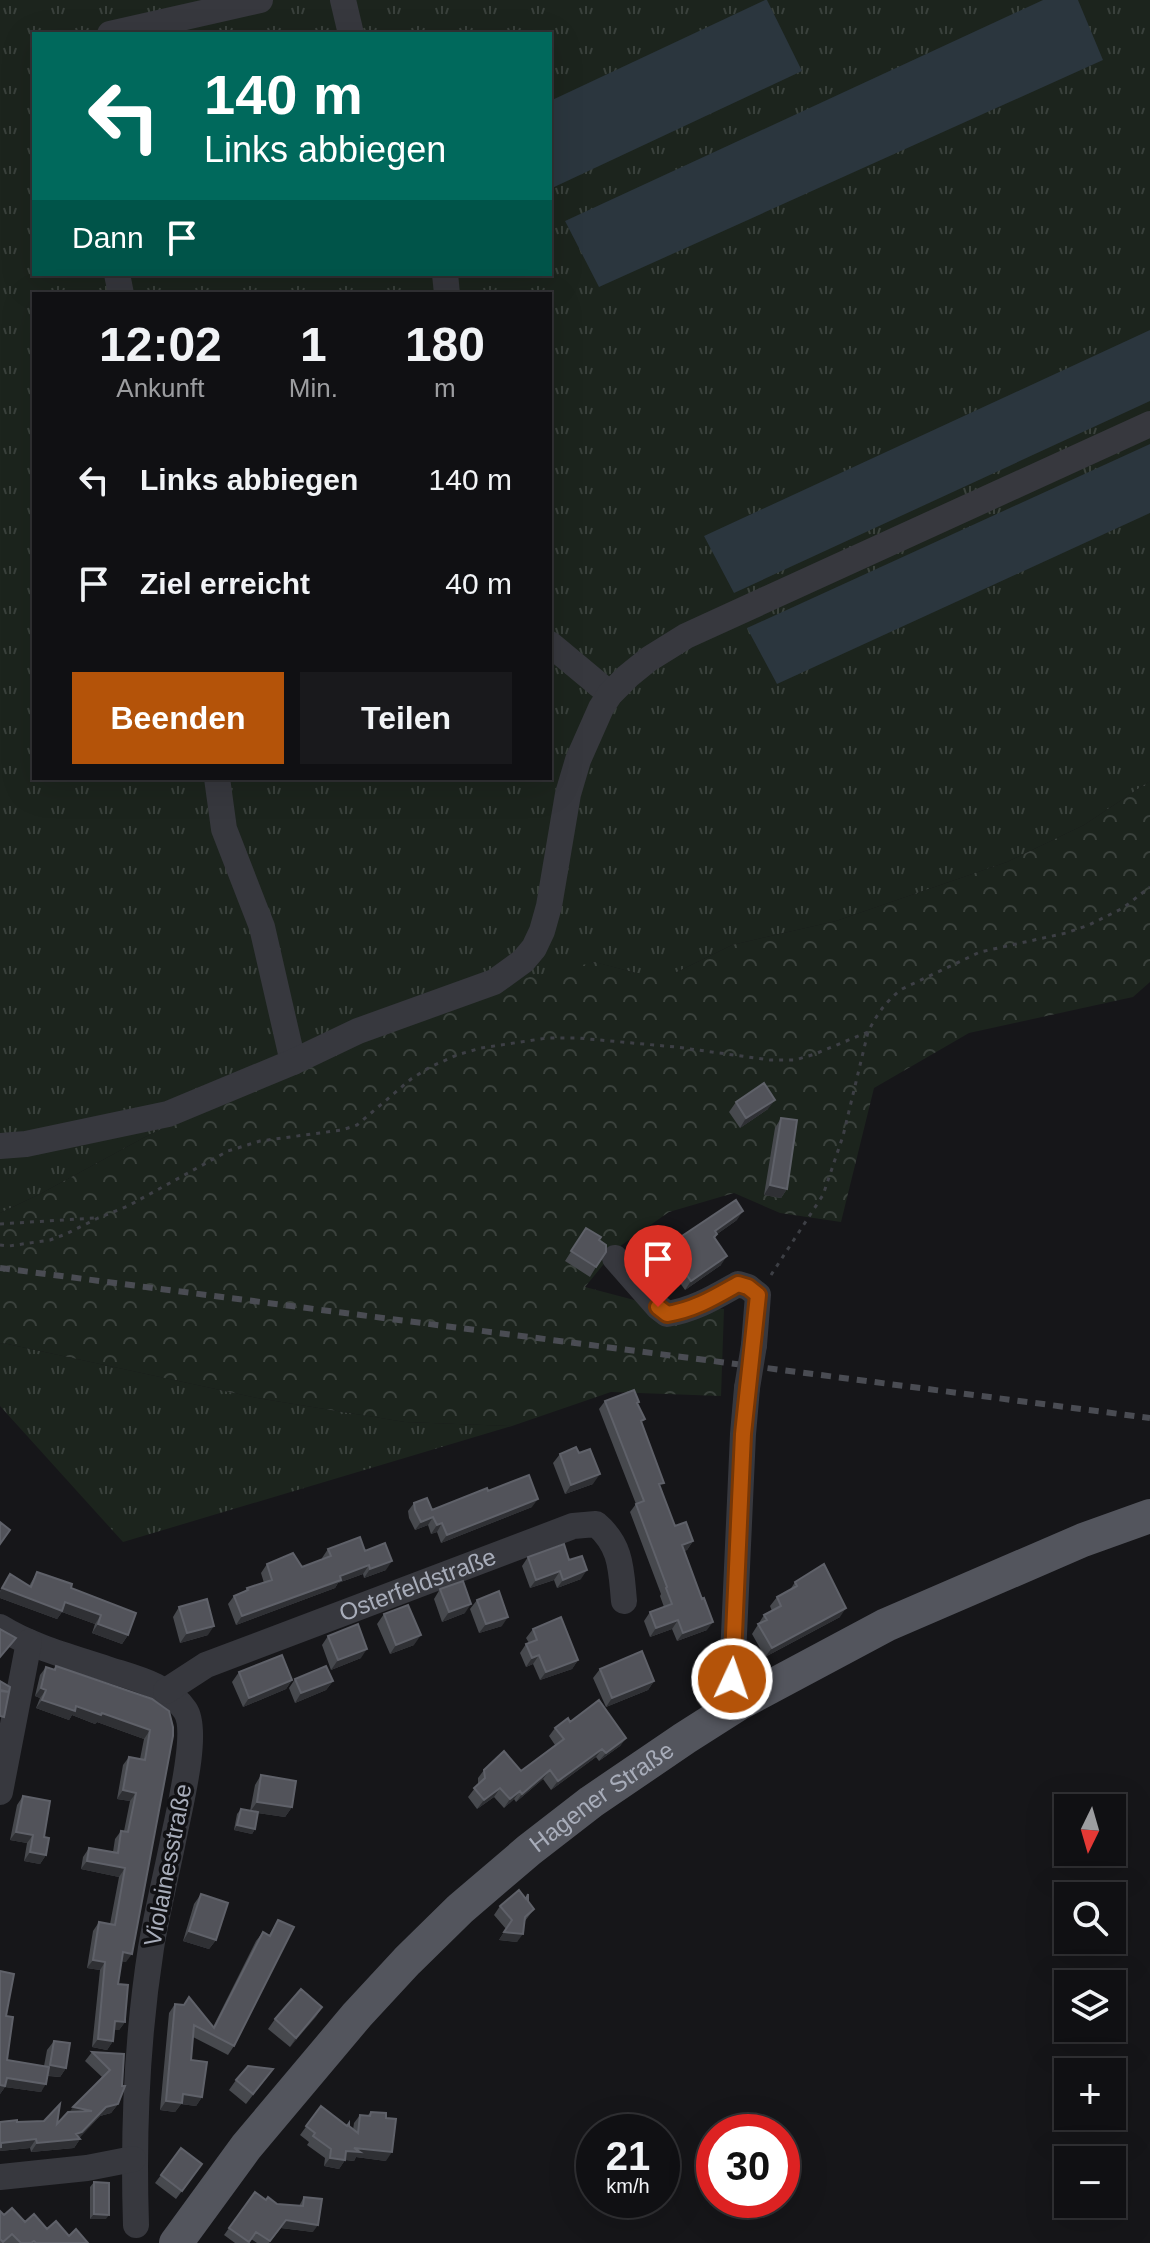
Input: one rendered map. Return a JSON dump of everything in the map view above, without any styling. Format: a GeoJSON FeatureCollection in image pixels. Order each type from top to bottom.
{"type":"FeatureCollection","features":[{"type":"Feature","properties":{"kind":"main road","name":"Hagener Straße"},"geometry":{"type":"LineString","coordinates":[[176,2243],[246,2147],[357,2015],[407,1961],[460,1909],[591,1802],[740,1703],[886,1625],[1083,1540],[1150,1516]]}},
{"type":"Feature","properties":{"kind":"street"},"geometry":{"type":"LineString","coordinates":[[119,32],[260,0]]}},
{"type":"Feature","properties":{"kind":"street"},"geometry":{"type":"LineString","coordinates":[[343,0],[351,32]]}},
{"type":"Feature","properties":{"kind":"street"},"geometry":{"type":"LineString","coordinates":[[0,1146],[26,1144],[168,1114],[358,1031],[494,982],[523,961],[542,931],[568,794],[578,760],[601,708],[610,694],[649,659],[686,636],[1150,424]]}},
{"type":"Feature","properties":{"kind":"street"},"geometry":{"type":"LineString","coordinates":[[552,646],[610,694]]}},
{"type":"Feature","properties":{"kind":"street"},"geometry":{"type":"LineString","coordinates":[[217,780],[224,829],[262,927],[293,1062]]}},
{"type":"Feature","properties":{"kind":"street"},"geometry":{"type":"LineString","coordinates":[[615,1258],[667,1314],[705,1303],[738,1284],[758,1295],[743,1434],[732,1679],[740,1703]]}},
{"type":"Feature","properties":{"kind":"street","name":"Osterfeldstraße"},"geometry":{"type":"LineString","coordinates":[[166,1691],[206,1665],[573,1526],[596,1524],[609,1534],[621,1562],[624,1601]]}},
{"type":"Feature","properties":{"kind":"street"},"geometry":{"type":"LineString","coordinates":[[0,1627],[29,1642],[166,1691]]}},
{"type":"Feature","properties":{"kind":"street"},"geometry":{"type":"LineString","coordinates":[[0,1792],[29,1642]]}},
{"type":"Feature","properties":{"kind":"street","name":"Violainesstraße"},"geometry":{"type":"LineString","coordinates":[[136,2225],[133,2159],[151,1948],[188,1765],[191,1729],[186,1711],[166,1691]]}},
{"type":"Feature","properties":{"kind":"street"},"geometry":{"type":"LineString","coordinates":[[0,2177],[87,2168],[133,2159]]}},
{"type":"Feature","properties":{"kind":"path"},"geometry":{"type":"LineString","coordinates":[[758,1295],[823,1195],[843,1136],[868,1032],[884,1005],[902,989],[980,952],[1089,925],[1123,908],[1150,887]]}},
{"type":"Feature","properties":{"kind":"path"},"geometry":{"type":"LineString","coordinates":[[0,1245],[50,1240],[66,1234],[128,1206],[228,1151],[260,1141],[342,1130],[357,1125],[411,1079],[430,1067],[481,1048],[547,1038],[578,1038],[770,1060],[795,1060],[868,1032]]}},
{"type":"Feature","properties":{"kind":"path"},"geometry":{"type":"LineString","coordinates":[[0,1224],[98,1218]]}},
{"type":"Feature","properties":{"kind":"green space"},"geometry":{"type":"Polygon","coordinates":[[[0,0],[1150,0],[1150,781],[1084,825],[1007,862],[836,921],[732,945],[675,973],[636,973],[594,962],[228,1097],[145,1137],[0,1213],[0,0]]]}},
{"type":"Feature","properties":{"kind":"green space"},"geometry":{"type":"Polygon","coordinates":[[[1150,781],[1150,982],[1133,997],[969,1033],[874,1088],[841,1222],[780,1213],[734,1193],[669,1212],[616,1249],[585,1287],[638,1301],[724,1309],[721,1396],[611,1392],[512,1426],[405,1422],[257,1398],[0,1344],[0,1213],[145,1137],[228,1097],[504,983],[595,962],[636,973],[675,973],[732,945],[836,921],[1007,862],[1084,825],[1150,781]]]}},
{"type":"Feature","properties":{"kind":"green space"},"geometry":{"type":"Polygon","coordinates":[[[0,1344],[257,1398],[405,1422],[512,1426],[123,1542],[0,1406],[0,1344]]]}},
{"type":"Feature","properties":{"kind":"shaded area"},"geometry":{"type":"Polygon","coordinates":[[[765,0],[802,71],[552,188],[552,100],[765,0]]]}},
{"type":"Feature","properties":{"kind":"shaded area"},"geometry":{"type":"Polygon","coordinates":[[[1043,0],[1078,0],[1103,60],[599,287],[565,221],[1043,0]]]}},
{"type":"Feature","properties":{"kind":"shaded area"},"geometry":{"type":"Polygon","coordinates":[[[1150,330],[1150,401],[734,593],[704,536],[1150,330]]]}},
{"type":"Feature","properties":{"kind":"shaded area"},"geometry":{"type":"Polygon","coordinates":[[[1150,444],[1150,513],[777,684],[747,628],[1150,444]]]}},
{"type":"Feature","properties":{"kind":"building"},"geometry":{"type":"Polygon","coordinates":[[[764,1083],[775,1100],[746,1118],[736,1102],[764,1083]]]}},
{"type":"Feature","properties":{"kind":"building"},"geometry":{"type":"Polygon","coordinates":[[[781,1118],[797,1120],[787,1189],[770,1185],[781,1118]]]}},
{"type":"Feature","properties":{"kind":"building"},"geometry":{"type":"Polygon","coordinates":[[[736,1200],[743,1211],[715,1231],[717,1234],[714,1237],[727,1256],[691,1281],[669,1250],[678,1243],[676,1240],[736,1200]]]}},
{"type":"Feature","properties":{"kind":"building"},"geometry":{"type":"Polygon","coordinates":[[[586,1228],[601,1237],[599,1240],[606,1245],[606,1252],[596,1267],[571,1251],[586,1228]]]}},
{"type":"Feature","properties":{"kind":"building"},"geometry":{"type":"Polygon","coordinates":[[[634,1390],[645,1419],[641,1421],[664,1483],[659,1484],[675,1526],[686,1522],[693,1541],[682,1545],[713,1622],[683,1633],[678,1620],[656,1628],[650,1612],[672,1604],[636,1504],[644,1501],[605,1401],[634,1390]]]}},
{"type":"Feature","properties":{"kind":"building"},"geometry":{"type":"Polygon","coordinates":[[[576,1447],[579,1453],[590,1449],[600,1474],[571,1485],[560,1454],[576,1447]]]}},
{"type":"Feature","properties":{"kind":"building"},"geometry":{"type":"Polygon","coordinates":[[[529,1475],[538,1499],[447,1535],[442,1523],[437,1525],[433,1517],[421,1522],[415,1510],[414,1503],[427,1498],[432,1510],[529,1475]]]}},
{"type":"Feature","properties":{"kind":"building"},"geometry":{"type":"Polygon","coordinates":[[[0,1522],[10,1530],[0,1544],[0,1522]]]}},
{"type":"Feature","properties":{"kind":"building"},"geometry":{"type":"Polygon","coordinates":[[[360,1537],[365,1551],[385,1543],[392,1561],[370,1569],[369,1565],[340,1576],[341,1580],[242,1616],[234,1596],[272,1580],[267,1564],[293,1553],[302,1567],[331,1556],[328,1549],[360,1537]]]}},
{"type":"Feature","properties":{"kind":"building"},"geometry":{"type":"Polygon","coordinates":[[[564,1544],[569,1560],[582,1556],[587,1570],[563,1580],[560,1571],[536,1580],[528,1557],[564,1544]]]}},
{"type":"Feature","properties":{"kind":"building"},"geometry":{"type":"Polygon","coordinates":[[[824,1564],[846,1608],[772,1648],[758,1624],[767,1620],[764,1615],[781,1606],[777,1597],[797,1586],[795,1582],[824,1564]]]}},
{"type":"Feature","properties":{"kind":"building"},"geometry":{"type":"Polygon","coordinates":[[[37,1572],[136,1613],[128,1635],[98,1624],[101,1615],[65,1602],[62,1611],[2,1588],[10,1574],[31,1587],[37,1572]]]}},
{"type":"Feature","properties":{"kind":"building"},"geometry":{"type":"Polygon","coordinates":[[[463,1581],[471,1604],[449,1612],[440,1589],[463,1581]]]}},
{"type":"Feature","properties":{"kind":"building"},"geometry":{"type":"Polygon","coordinates":[[[499,1591],[508,1617],[486,1624],[477,1600],[499,1591]]]}},
{"type":"Feature","properties":{"kind":"building"},"geometry":{"type":"Polygon","coordinates":[[[207,1599],[214,1626],[187,1633],[179,1607],[207,1599]]]}},
{"type":"Feature","properties":{"kind":"building"},"geometry":{"type":"Polygon","coordinates":[[[408,1605],[421,1635],[396,1645],[384,1614],[408,1605]]]}},
{"type":"Feature","properties":{"kind":"building"},"geometry":{"type":"Polygon","coordinates":[[[561,1617],[578,1660],[546,1672],[539,1655],[532,1658],[526,1644],[537,1640],[533,1629],[561,1617]]]}},
{"type":"Feature","properties":{"kind":"building"},"geometry":{"type":"Polygon","coordinates":[[[358,1624],[367,1649],[338,1660],[328,1636],[358,1624]]]}},
{"type":"Feature","properties":{"kind":"building"},"geometry":{"type":"Polygon","coordinates":[[[0,1629],[16,1638],[0,1657],[0,1629]]]}},
{"type":"Feature","properties":{"kind":"building"},"geometry":{"type":"Polygon","coordinates":[[[642,1651],[654,1681],[612,1698],[600,1669],[642,1651]]]}},
{"type":"Feature","properties":{"kind":"building"},"geometry":{"type":"Polygon","coordinates":[[[282,1655],[292,1680],[249,1698],[239,1672],[282,1655]]]}},
{"type":"Feature","properties":{"kind":"building"},"geometry":{"type":"Polygon","coordinates":[[[56,1666],[152,1699],[169,1711],[173,1727],[132,1954],[123,1952],[118,1984],[128,1985],[125,2022],[115,2021],[113,2041],[98,2039],[105,1962],[93,1960],[99,1922],[115,1925],[125,1868],[87,1861],[89,1848],[118,1853],[121,1831],[128,1832],[136,1793],[123,1790],[129,1757],[145,1760],[150,1730],[102,1713],[76,1706],[75,1711],[42,1700],[46,1690],[41,1688],[46,1667],[55,1670],[56,1666]]]}},
{"type":"Feature","properties":{"kind":"building"},"geometry":{"type":"Polygon","coordinates":[[[326,1666],[333,1681],[301,1693],[295,1679],[326,1666]]]}},
{"type":"Feature","properties":{"kind":"building"},"geometry":{"type":"Polygon","coordinates":[[[0,1681],[10,1687],[9,1692],[0,1690],[0,1681]]]}},
{"type":"Feature","properties":{"kind":"building"},"geometry":{"type":"Polygon","coordinates":[[[0,1691],[9,1692],[4,1717],[0,1716],[0,1691]]]}},
{"type":"Feature","properties":{"kind":"building"},"geometry":{"type":"Polygon","coordinates":[[[599,1700],[626,1738],[606,1753],[602,1749],[558,1781],[550,1770],[522,1794],[520,1791],[510,1799],[500,1788],[484,1800],[474,1788],[485,1778],[484,1770],[504,1751],[521,1771],[564,1739],[555,1728],[568,1718],[570,1722],[599,1700]]]}},
{"type":"Feature","properties":{"kind":"building"},"geometry":{"type":"Polygon","coordinates":[[[261,1775],[296,1781],[292,1807],[257,1802],[261,1775]]]}},
{"type":"Feature","properties":{"kind":"building"},"geometry":{"type":"Polygon","coordinates":[[[23,1796],[50,1801],[44,1837],[49,1838],[46,1855],[30,1852],[33,1835],[16,1832],[23,1796]]]}},
{"type":"Feature","properties":{"kind":"building"},"geometry":{"type":"Polygon","coordinates":[[[241,1809],[258,1812],[255,1829],[237,1825],[241,1809]]]}},
{"type":"Feature","properties":{"kind":"building"},"geometry":{"type":"Polygon","coordinates":[[[519,1890],[526,1899],[528,1894],[528,1901],[534,1909],[525,1917],[523,1934],[504,1932],[512,1920],[500,1906],[519,1890]]]}},
{"type":"Feature","properties":{"kind":"building"},"geometry":{"type":"Polygon","coordinates":[[[201,1894],[228,1903],[216,1940],[189,1931],[201,1894]]]}},
{"type":"Feature","properties":{"kind":"building"},"geometry":{"type":"Polygon","coordinates":[[[278,1920],[294,1927],[234,2046],[194,2025],[191,2060],[207,2062],[202,2097],[183,2094],[182,2103],[166,2101],[175,2004],[184,2005],[189,1997],[214,2028],[263,1932],[270,1936],[278,1920]]]}},
{"type":"Feature","properties":{"kind":"building"},"geometry":{"type":"Polygon","coordinates":[[[0,1971],[14,1974],[6,2016],[13,2017],[7,2060],[49,2067],[46,2084],[7,2078],[5,2086],[0,2085],[0,1971]]]}},
{"type":"Feature","properties":{"kind":"building"},"geometry":{"type":"Polygon","coordinates":[[[301,1989],[322,2007],[296,2038],[275,2019],[301,1989]]]}},
{"type":"Feature","properties":{"kind":"building"},"geometry":{"type":"Polygon","coordinates":[[[54,2041],[70,2043],[66,2068],[50,2065],[54,2041]]]}},
{"type":"Feature","properties":{"kind":"building"},"geometry":{"type":"Polygon","coordinates":[[[92,2052],[124,2054],[122,2086],[125,2086],[118,2104],[106,2107],[82,2132],[76,2134],[80,2139],[37,2143],[36,2139],[1,2143],[0,2147],[0,2122],[44,2121],[60,2104],[57,2124],[68,2112],[92,2111],[73,2107],[110,2070],[92,2052]]]}},
{"type":"Feature","properties":{"kind":"building"},"geometry":{"type":"Polygon","coordinates":[[[248,2066],[273,2069],[253,2094],[236,2080],[248,2066]]]}},
{"type":"Feature","properties":{"kind":"building"},"geometry":{"type":"Polygon","coordinates":[[[321,2106],[347,2126],[349,2123],[358,2133],[360,2115],[386,2113],[386,2118],[396,2119],[392,2152],[354,2148],[360,2152],[346,2151],[345,2160],[330,2158],[331,2149],[313,2136],[315,2133],[306,2126],[321,2106]]]}},
{"type":"Feature","properties":{"kind":"building"},"geometry":{"type":"Polygon","coordinates":[[[181,2148],[202,2164],[182,2191],[161,2175],[181,2148]]]}},
{"type":"Feature","properties":{"kind":"building"},"geometry":{"type":"Polygon","coordinates":[[[94,2182],[109,2183],[109,2215],[94,2214],[94,2182]]]}},
{"type":"Feature","properties":{"kind":"building"},"geometry":{"type":"Polygon","coordinates":[[[255,2192],[277,2204],[303,2206],[304,2197],[322,2199],[318,2225],[286,2220],[270,2241],[256,2232],[249,2242],[229,2228],[255,2192]]]}},
{"type":"Feature","properties":{"kind":"building"},"geometry":{"type":"Polygon","coordinates":[[[12,2208],[25,2222],[34,2214],[47,2229],[56,2221],[69,2236],[76,2229],[88,2243],[21,2243],[12,2234],[3,2242],[0,2239],[0,2211],[4,2215],[12,2208]]]}},
{"type":"Feature","properties":{"kind":"railway"},"geometry":{"type":"LineString","coordinates":[[0,1268],[1150,1418]]}},
{"type":"Feature","properties":{"kind":"route"},"geometry":{"type":"LineString","coordinates":[[658,1307],[667,1314],[682,1312],[738,1284],[758,1295],[743,1434],[732,1679]]}}]}
